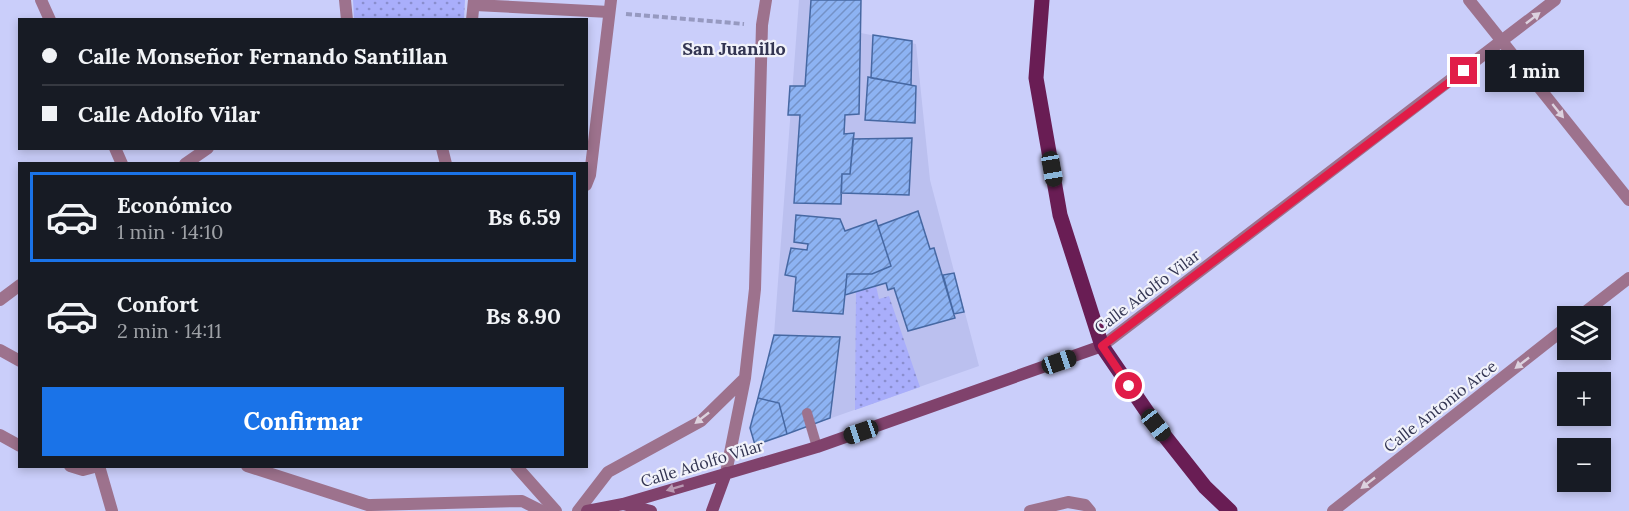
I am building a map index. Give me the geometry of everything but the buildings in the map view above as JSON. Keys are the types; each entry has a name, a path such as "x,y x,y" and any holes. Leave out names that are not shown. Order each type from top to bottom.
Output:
{"main road":[{"path":"1042,0 1036,78 1060,215 1102,346 1156,425 1205,487 1230,511"},
{"name":"Calle Adolfo Vilar","path":"587,511 623,504 817,447 1102,346"},
{"path":"712,511 726,473"},
{"path":"623,504 651,511"}],"street":[{"path":"40,0 49,18"},
{"path":"345,0 347,18"},
{"path":"726,473 745,378 755,290 762,26 766,0"},
{"path":"1469,0 1629,200"},
{"name":"Calle Adolfo Vilar","path":"1102,346 1503,42 1555,0"},
{"path":"472,18 475,2 610,6 588,180"},
{"path":"188,162 205,150"},
{"path":"1593,306 1629,278"},
{"path":"0,300 18,286"},
{"name":"Calle Antonio Arce","path":"1333,511 1557,335"},
{"path":"0,350 18,360"},
{"path":"578,511 608,472 701,420 745,378"},
{"path":"0,435 18,445"},
{"path":"76,468 83,470 91,468"},
{"path":"100,468 112,511"},
{"path":"253,468 384,511"},
{"path":"518,468 556,511"},
{"path":"371,506 522,501 542,511"},
{"path":"1030,511 1068,502 1085,505 1090,511"}],"lane":[{"path":"807,413 817,447"}],"path":[{"path":"610,6 762,26"}],"shaded area":[{"path":"353,0 465,0 464,18 354,18"},
{"path":"799,0 861,0 861,33 916,44 930,180 979,366 755,445 750,428 774,335"},
{"path":"876,286 879,299 889,296 920,387 855,410 856,292"}],"district":[{"name":"San Juanillo","path":"734,48"}],"route":[{"path":"1129,386 1102,346 1464,71"}]}
